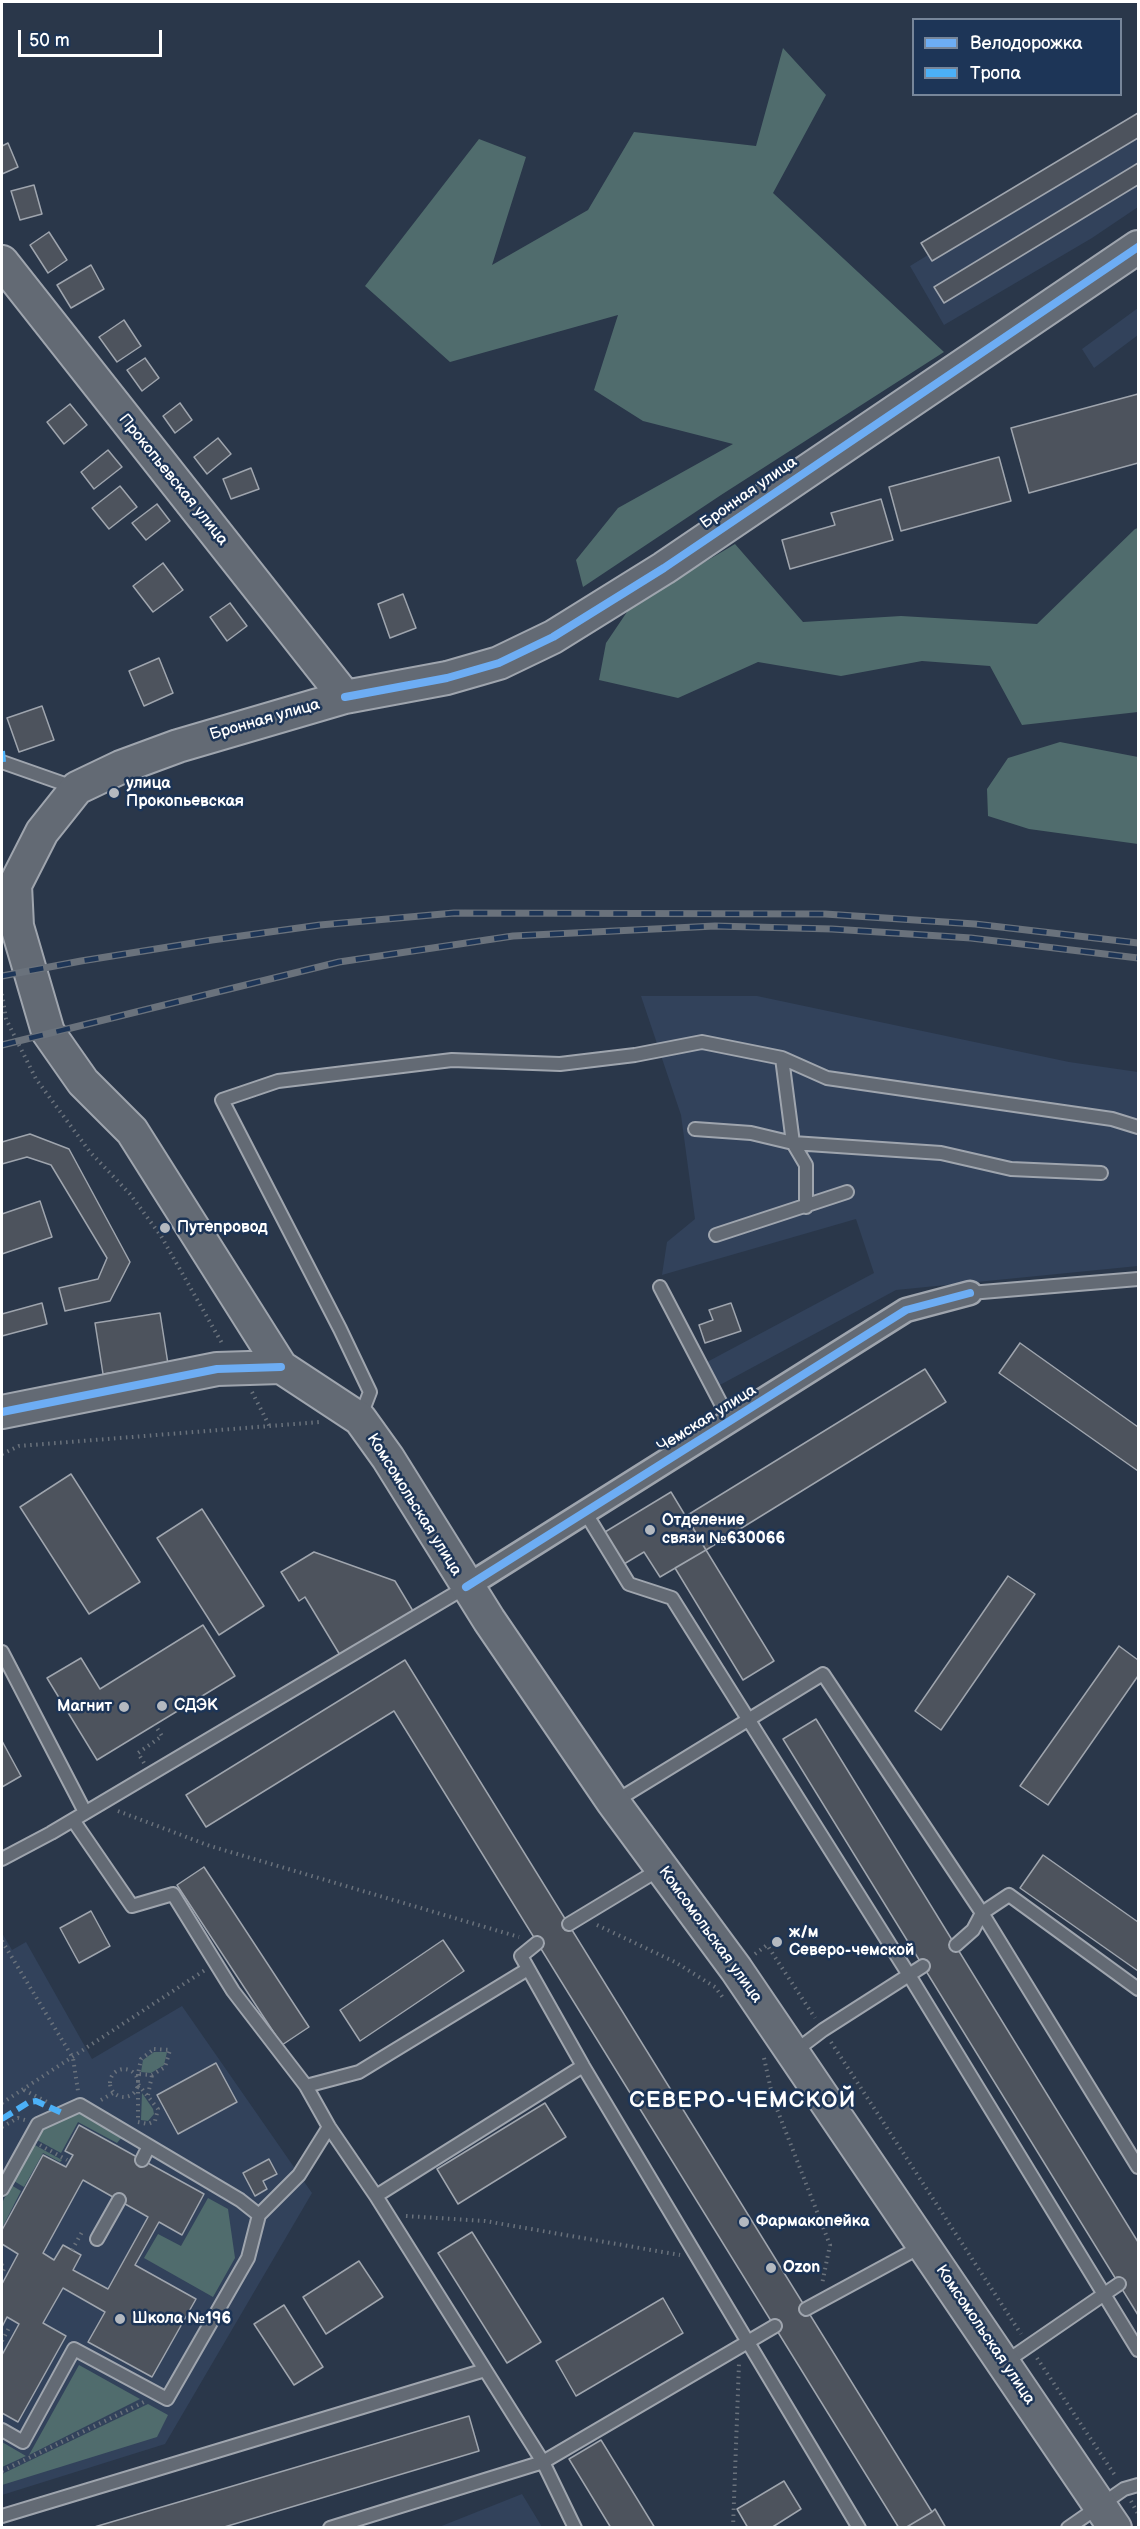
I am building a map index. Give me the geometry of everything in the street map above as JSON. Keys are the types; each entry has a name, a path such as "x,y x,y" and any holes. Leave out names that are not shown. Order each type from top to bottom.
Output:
{"main road":[{"name":"Бронная улица","path":"281,1367 132,1131 82,1082 48,1032 17,927 8,885 42,832 78,788 121,767 178,746 345,697 447,678 499,663 553,637 664,568 1138,247"},
{"name":"Прокопьевская улица","path":"2,262 345,697"},
{"path":"2,1412 217,1369 281,1367"},
{"name":"Комсомольская улица","path":"281,1367 360,1419 388,1458 466,1587 613,1802 736,1969 924,2245 1017,2355 1113,2507"}],"street":[{"name":"Чемская улица","path":"466,1587 906,1310 970,1293"}],"lane":[{"path":"2,762 78,788"},
{"path":"360,1419 370,1392 222,1100 278,1081 452,1060 560,1064 635,1055 702,1042 782,1058 827,1078 1112,1119 1138,1127"},
{"path":"782,1058 793,1143 806,1165 806,1207"},
{"path":"695,1129 751,1133 793,1143 942,1153 1011,1169 1101,1173"},
{"path":"716,1235 847,1192"},
{"path":"970,1293 1138,1279"},
{"path":"660,1287 730,1421"},
{"path":"585,1512 629,1584 672,1598 909,1976 1138,2350"},
{"path":"2,1859 73,1820 466,1587"},
{"path":"2,1652 85,1812"},
{"path":"613,1802 823,1674 982,1913 1138,2167"},
{"path":"73,1820 132,1906 173,1894 233,1991 306,2086 329,2127 376,2196 543,2462 575,2528"},
{"path":"569,1924 661,1868"},
{"path":"956,1945 973,1930 982,1913 1009,1895 1138,1989"},
{"path":"537,1943 521,1956 528,1969 698,2258 744,2344 859,2528"},
{"path":"793,2052 923,1966"},
{"path":"306,2086 359,2072 528,1969"},
{"path":"376,2196 583,2066"},
{"path":"2,2189 38,2124 80,2105 240,2200 259,2216"},
{"path":"2,2430 23,2442 74,2349 167,2399 248,2258 259,2216 299,2175 329,2127"},
{"path":"142,2160 149,2146"},
{"path":"98,2239 119,2200"},
{"path":"806,2308 924,2245"},
{"path":"1017,2355 1119,2284"},
{"path":"330,2528 543,2462 775,2326"},
{"path":"2,2516 485,2370"},
{"path":"1068,2528 1113,2507 1138,2485"}],"path":[{"path":"2,994 6,1019 36,1079 90,1152 130,1194 161,1236 213,1331 240,1368 270,1427"},
{"path":"2,1454 19,1446 360,1419"},
{"path":"138,1753 162,1736 155,1725"},
{"path":"100,1804 210,1846 537,1943"},
{"path":"580,1917 675,1962 715,1988"},
{"path":"2,1941 73,2058 76,2076"},
{"path":"767,1945 823,2030 1017,2355 1113,2507 1138,2514"},
{"path":"2,2103 216,1963"},
{"path":"762,2048 773,2099 830,2245 819,2301"},
{"path":"138,2074 152,2075 165,2067 170,2050 154,2049 141,2059 138,2074 138,2084 138,2122 148,2124 155,2121 158,2109 138,2084 133,2072 124,2069 113,2075 110,2084 113,2093 127,2098 135,2093 138,2084"},
{"path":"148,2096 152,2075"},
{"path":"24,2090 43,2100"},
{"path":"2,2127 18,2118 38,2124"},
{"path":"29,2139 67,2160"},
{"path":"387,2214 485,2221 698,2258"},
{"path":"2,2265 5,2267 2,2274"},
{"path":"2,2341 10,2326"},
{"path":"733,2528 744,2344"},
{"path":"2,2470 146,2401 153,2391"}],"shaded area":[{"path":"1138,116 1138,207 1092,238 944,325 910,266 959,236 988,213"},
{"path":"1138,308 1138,335 1094,368 1082,349"},
{"path":"641,996 757,996 1069,1062 1138,1072 1138,1266 896,1290 718,1386 707,1362 874,1273 856,1219 662,1275 667,1242 695,1219 681,1115"},
{"name":"Школа №196","path":"2,1933 12,1950 26,1942 92,2059 182,2006 312,2193 165,2444 2,2495"},
{"path":"522,2494 542,2527 439,2527"}],"green space":[{"path":"783,48 826,95 773,193 944,352 721,495 583,587 576,560 618,508 733,444 643,421 594,390 618,315 450,362 365,286 479,139 526,157 492,265 588,210 634,132 756,146"},
{"path":"1138,528 1138,712 1022,725 990,666 922,661 841,676 758,662 678,698 599,680 606,643 631,606 735,544 803,622 901,616 1037,624"},
{"path":"1060,742 1138,757 1138,844 1029,829 988,816 987,789 1008,758"},
{"path":"154,2052 167,2052 164,2065 151,2073 141,2072 143,2060"},
{"path":"142,2093 153,2109 154,2114 148,2121 141,2120"},
{"path":"80,2111 119,2133 121,2138 117,2143 78,2122 61,2153 37,2140 43,2127"},
{"path":"33,2144 62,2160 60,2162 43,2153 24,2187 14,2181"},
{"path":"11,2185 21,2191 2,2228 2,2203"},
{"path":"208,2198 228,2209 235,2258 213,2297 144,2258 158,2234 181,2246"},
{"path":"79,2365 140,2399 29,2455"},
{"path":"148,2404 168,2415 157,2437 2,2485 2,2474"},
{"path":"2,2442 26,2456 2,2467"}],"building":[{"path":"1138,113 1138,138 932,261 921,243"},
{"path":"8,143 18,167 2,174 2,146"},
{"path":"1138,163 1138,185 944,303 934,287"},
{"path":"34,185 42,214 20,220 11,191"},
{"path":"49,232 67,260 48,273 30,245"},
{"path":"91,265 104,289 71,308 57,285"},
{"path":"124,320 141,346 117,362 99,337"},
{"path":"145,358 159,378 142,391 127,370"},
{"path":"1138,394 1138,463 1029,493 1011,428"},
{"path":"180,403 192,420 175,433 163,416"},
{"path":"70,404 87,425 64,444 47,422"},
{"path":"218,438 231,454 207,474 194,457"},
{"path":"108,450 122,467 94,489 81,472"},
{"path":"999,457 1011,501 901,531 889,487"},
{"path":"251,468 259,489 231,499 223,479"},
{"path":"120,486 137,507 109,529 92,508"},
{"path":"881,499 893,540 790,569 782,540 835,525 831,513"},
{"path":"157,504 170,521 146,540 132,523"},
{"path":"163,563 183,590 153,612 133,586"},
{"path":"403,594 416,628 390,638 378,604"},
{"path":"230,603 247,626 227,641 210,617"},
{"path":"159,658 173,693 144,706 129,671"},
{"path":"42,706 54,740 19,752 7,718"},
{"path":"30,1134 69,1149 130,1262 110,1301 65,1311 59,1288 98,1279 107,1258 51,1165 27,1157 2,1164 2,1142"},
{"path":"40,1201 52,1237 2,1254 2,1214"},
{"path":"42,1303 47,1324 2,1336 2,1314"},
{"path":"731,1303 741,1331 705,1343 699,1325 713,1320 709,1310"},
{"path":"160,1313 168,1364 103,1374 95,1323"},
{"path":"1020,1343 1138,1427 1138,1471 999,1373"},
{"path":"925,1369 946,1402 706,1550 686,1516"},
{"path":"71,1474 140,1582 89,1614 20,1507"},
{"path":"671,1492 706,1550 660,1577 644,1552 624,1564 605,1532"},
{"path":"202,1509 264,1606 219,1635 157,1538"},
{"path":"706,1550 774,1661 743,1680 675,1568"},
{"path":"314,1552 395,1581 416,1616 343,1660 305,1597 299,1601 281,1572"},
{"path":"1008,1576 1035,1594 941,1730 915,1711"},
{"name":"Магнит","path":"203,1625 235,1676 97,1760 47,1678 81,1658 100,1689"},
{"path":"1119,1646 1138,1660 1138,1676 1048,1805 1020,1786"},
{"path":"405,1660 932,2512 905,2528 899,2528 394,1711 206,1827 186,1795"},
{"path":"816,1719 1138,2242 1138,2315 783,1739"},
{"path":"2,1741 21,1776 2,1787"},
{"path":"1043,1855 1138,1922 1138,1971 1020,1888"},
{"path":"204,1867 309,2027 282,2045 177,1885"},
{"path":"91,1911 110,1946 79,1963 60,1928"},
{"path":"443,1940 464,1971 360,2041 340,2010"},
{"path":"216,2063 237,2102 178,2134 157,2095"},
{"path":"545,2103 566,2137 458,2204 437,2169"},
{"path":"79,2125 204,2194 182,2235 159,2222 135,2265 196,2299 152,2377 88,2342 105,2312 63,2288 43,2323 66,2336 18,2422 2,2413 2,2355 19,2324 7,2317 2,2327 2,2284 18,2254 2,2244 2,2230 43,2155 66,2167 73,2155 65,2151","holes":["83,2180 148,2217 108,2289 73,2270 81,2255 63,2245 54,2260 43,2253"]},
{"path":"269,2159 277,2174 263,2181 267,2189 255,2196 243,2173"},
{"path":"472,2232 541,2342 507,2363 438,2253"},
{"path":"359,2261 383,2297 326,2334 303,2297"},
{"path":"663,2298 683,2333 576,2396 556,2361"},
{"path":"284,2305 323,2367 294,2385 254,2324"},
{"path":"469,2416 479,2451 221,2528 91,2528"},
{"path":"601,2440 655,2528 611,2528 569,2459"},
{"path":"784,2481 801,2509 771,2528 748,2528 737,2509"},
{"path":"935,2509 946,2528 905,2528 932,2512"}],"railway":[{"path":"2,976 212,940 320,925 454,913 825,914 975,924 1138,943"},
{"path":"2,1045 339,962 513,936 715,926 832,929 971,938 1138,958"}],"marked path":[{"path":"2,751 3,762"},
{"path":"2,2119 29,2102 36,2101 62,2113"}],"cycle path":[{"path":"345,697 447,678 499,663 553,637 664,568 1138,247"},
{"path":"466,1587 906,1310 970,1293"},
{"path":"2,1412 217,1369 281,1367"}],"place":[{"name":"улица Прокопьевская","path":"114,793"},
{"name":"Путепровод","path":"165,1228"},
{"name":"Отделение связи №630066","path":"650,1530"},
{"name":"СДЭК","path":"162,1706"},
{"name":"Магнит","path":"124,1707"},
{"name":"ж/м Северо-чемской","path":"777,1942"},
{"name":"Фармакопейка","path":"744,2222"},
{"name":"Ozon","path":"771,2268"},
{"name":"Школа №196","path":"120,2319"}],"district":[{"name":"СЕВЕРО-ЧЕМСКОЙ","path":"743,2101"}]}
